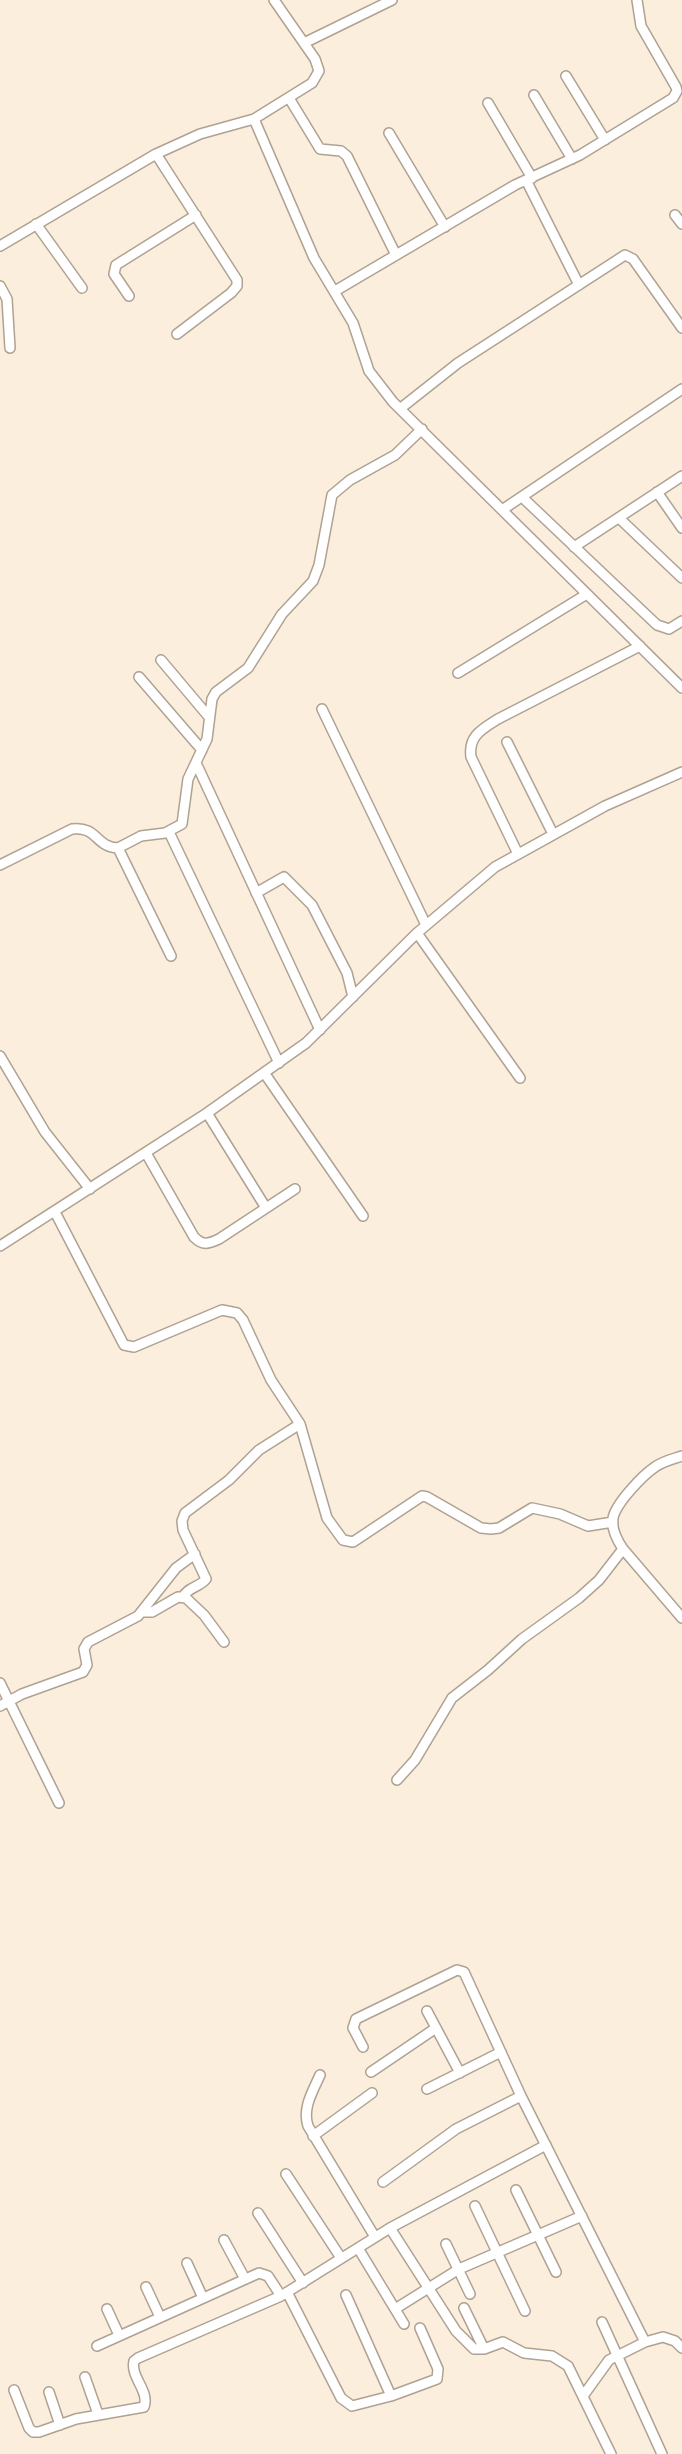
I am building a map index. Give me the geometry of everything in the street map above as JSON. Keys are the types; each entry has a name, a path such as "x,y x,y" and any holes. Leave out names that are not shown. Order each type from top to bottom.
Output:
{"street":[{"path":"0,246 156,154 200,134 254,119 312,83 319,71 315,59 274,0"},
{"path":"304,43 392,0"},
{"path":"335,291 529,179 572,159 673,98 677,91 641,26 637,0"},
{"path":"566,76 605,140"},
{"path":"534,95 572,159"},
{"path":"289,98 320,149 341,151 346,156 396,255"},
{"path":"488,104 529,179 579,285"},
{"path":"254,119 314,258 353,323 372,378 682,688"},
{"path":"389,134 445,227"},
{"path":"156,154 237,280 237,286 231,293 177,334"},
{"path":"129,296 114,273 116,265 196,215"},
{"path":"675,215 682,224"},
{"path":"36,224 82,288"},
{"path":"401,408 458,363 618,258 629,256 682,328"},
{"path":"0,286 7,299 10,348"},
{"path":"502,510 682,389"},
{"path":"0,865 72,829 83,828 104,845 118,849 141,836 169,832 179,827 183,820 188,779 207,739 212,699 216,692 248,668 282,614 313,581 319,565 332,495 350,480 395,454 422,429"},
{"path":"574,547 682,476"},
{"path":"657,492 682,528"},
{"path":"522,497 657,625 669,629 682,621"},
{"path":"619,518 682,578"},
{"path":"458,673 587,594"},
{"path":"518,854 471,757 472,739 483,728 498,719 640,646"},
{"path":"161,660 209,717"},
{"path":"139,677 201,750"},
{"path":"322,709 426,925"},
{"path":"507,742 553,834"},
{"path":"196,762 320,1030"},
{"path":"0,1246 265,1074 320,1030 417,933 471,885 518,854 605,806 682,772"},
{"path":"169,832 279,1063"},
{"path":"118,849 171,956"},
{"path":"256,893 281,878 286,878 312,905 347,972 353,997"},
{"path":"417,933 520,1078"},
{"path":"0,1056 45,1132 90,1189"},
{"path":"265,1074 363,1216"},
{"path":"207,1113 266,1208"},
{"path":"146,1153 200,1242 206,1244 219,1239 295,1189"},
{"path":"55,1212 124,1345 134,1347 211,1313 222,1310 237,1313 243,1320 271,1380 300,1424 329,1521 343,1540 353,1542 423,1496 481,1528 500,1528 532,1508 560,1514 588,1526 613,1522"},
{"path":"183,1597 188,1590 205,1581 206,1576 183,1530 182,1521 185,1513 229,1480 260,1450 300,1424"},
{"path":"682,1456 660,1464 648,1473 620,1504 613,1522 616,1538 623,1549 682,1618"},
{"path":"397,1780 415,1760 452,1698 488,1670 516,1644 579,1598 599,1580 623,1549"},
{"path":"4,1703 83,1672 87,1665 84,1649 88,1642 143,1612 176,1568 195,1554"},
{"path":"143,1612 152,1612 173,1599 183,1597 192,1602 204,1615 224,1642"},
{"path":"0,1683 4,1703 59,1803"},
{"path":"363,2047 353,2028 356,2019 461,1970 521,2096 645,2342"},
{"path":"427,2012 459,2073"},
{"path":"371,2072 436,2028"},
{"path":"427,2089 501,2052"},
{"path":"320,2075 305,2114 313,2136 375,2237"},
{"path":"313,2136 372,2093"},
{"path":"383,2182 456,2129 521,2096"},
{"path":"15,2390 29,2428 33,2432 98,2415 144,2407 145,2397 133,2368 134,2361 138,2358 284,2294 390,2228 546,2145"},
{"path":"286,2174 342,2258"},
{"path":"516,2190 556,2272"},
{"path":"475,2206 525,2312"},
{"path":"258,2213 303,2283"},
{"path":"395,2309 459,2269 582,2216"},
{"path":"390,2228 463,2340 474,2349 484,2349 503,2342 524,2353 552,2356 568,2366 611,2454"},
{"path":"224,2240 245,2279"},
{"path":"446,2244 470,2294"},
{"path":"358,2248 405,2324"},
{"path":"187,2263 203,2298"},
{"path":"97,2346 245,2279 264,2273 284,2294 345,2403 352,2406 391,2396 437,2379 438,2369 420,2328"},
{"path":"146,2287 160,2318"},
{"path":"346,2295 391,2396"},
{"path":"464,2308 484,2349"},
{"path":"107,2309 119,2335"},
{"path":"602,2322 662,2454"},
{"path":"583,2396 602,2367 617,2355 645,2342 663,2337 675,2341 682,2348"},
{"path":"85,2377 98,2415"},
{"path":"49,2392 60,2424"}]}
